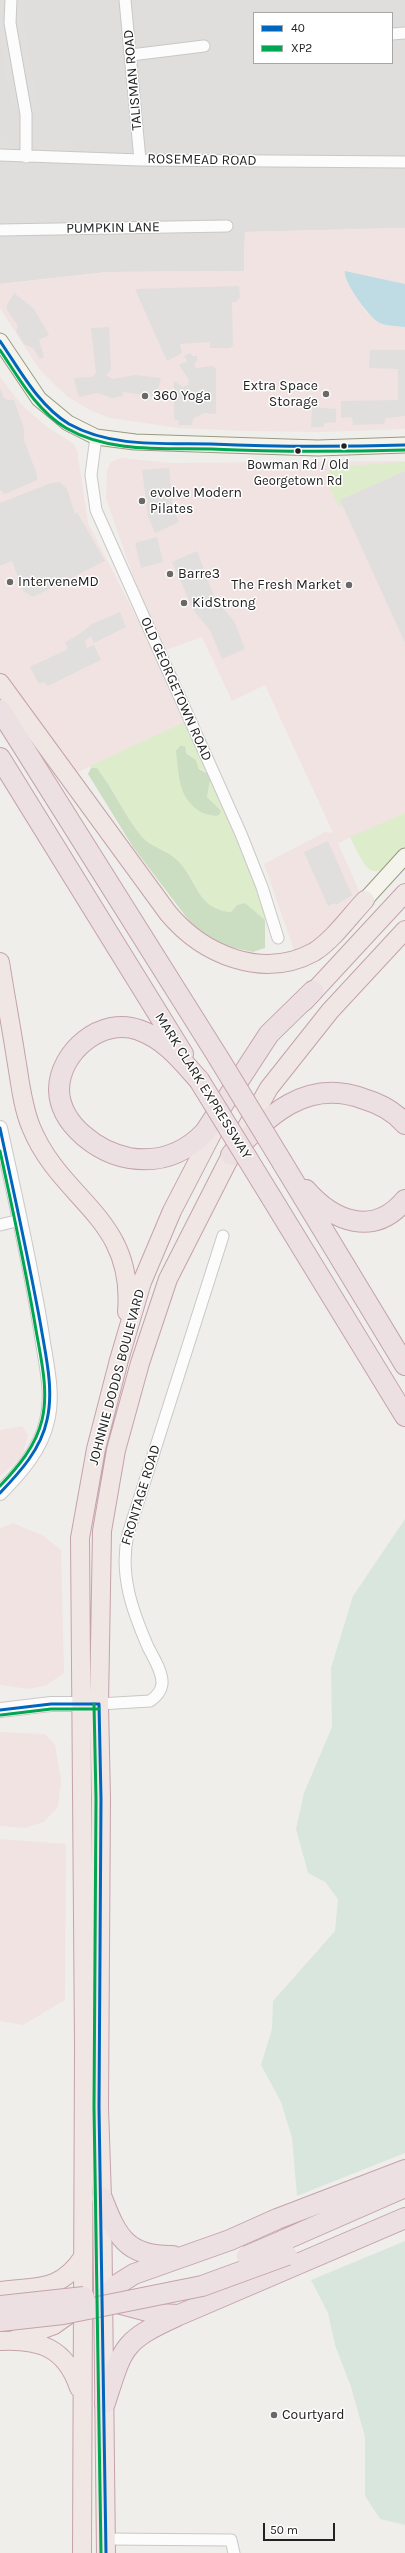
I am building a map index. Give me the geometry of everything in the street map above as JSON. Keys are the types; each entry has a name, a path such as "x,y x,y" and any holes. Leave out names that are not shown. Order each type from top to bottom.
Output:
{"highway":[{"path":"0,683 168,913 179,926 202,944 232,958 251,962 285,964 315,951 365,900"},
{"name":"MARK CLARK EXPRESSWAY","path":"0,710 218,1057 405,1365"},
{"name":"MARK CLARK EXPRESSWAY","path":"0,758 405,1416"},
{"name":"JOHNNIE DODDS BOULEVARD","path":"82,2553 84,2047 80,1538 96,1449 125,1339 142,1282 172,1211 208,1139 253,1070 313,991 405,893"},
{"name":"JOHNNIE DODDS BOULEVARD","path":"106,2546 102,2198 99,2107 101,1799 99,1704 102,1531 116,1450 140,1363 168,1279 231,1155 269,1088 330,1011 405,930"},
{"path":"0,962 21,1090 31,1128 48,1159 106,1227 124,1262 128,1290 125,1339"},
{"path":"199,1080 159,1040 138,1029 118,1028 91,1036 78,1047 63,1072 59,1092 70,1120 86,1137 100,1147 139,1159 157,1159 174,1154 196,1141 205,1132 269,1034 313,991"},
{"path":"231,1155 275,1112 305,1096 322,1093 352,1095 390,1109 405,1124"},
{"path":"282,1162 310,1194 326,1208 347,1219 360,1222 384,1218 405,1200"},
{"path":"103,2299 126,2278 181,2256 230,2240 277,2219 405,2170"},
{"path":"0,2321 63,2314 202,2286 284,2248 405,2187"},
{"path":"102,2198 117,2233 129,2246 144,2254 181,2256"},
{"path":"0,2306 129,2291 284,2248 405,2204"},
{"path":"105,2403 115,2370 128,2344 151,2328 179,2314 405,2218"},
{"path":"0,2290 33,2289 47,2286 65,2278 82,2257"},
{"path":"33,2289 51,2292 82,2304"},
{"path":"6,2341 54,2325 82,2304 103,2299 159,2314 179,2314"},
{"path":"6,2341 43,2345 54,2350 69,2364 82,2396"}],"main road":[{"path":"0,341 38,399 68,423 96,437 135,442 318,448 405,444"},
{"path":"365,900 405,856"}],"street":[{"path":"11,0 10,23 26,114 26,157"},
{"name":"TALISMAN ROAD","path":"125,0 140,160"},
{"path":"393,34 405,33"},
{"path":"131,54 204,46"},
{"name":"ROSEMEAD ROAD","path":"0,156 140,160 405,162"},
{"name":"PUMPKIN LANE","path":"0,230 227,226"},
{"name":"OLD GEORGETOWN ROAD","path":"96,437 91,475 96,510 241,834 262,887 278,938"},
{"path":"0,1128 20,1220 50,1392 47,1421 38,1444 27,1465 0,1494"},
{"path":"0,1225 20,1220"},
{"name":"FRONTAGE ROAD","path":"99,1704 150,1701 156,1697 161,1688 161,1676 133,1612 124,1554 128,1534 223,1236"},
{"path":"1,1709 52,1704 99,1704"},
{"path":"106,2546 232,2540 234,2553"}],"shaded area":[{"path":"0,0 405,0 405,228 245,232 244,271 108,272 0,284"},
{"path":"0,0 25,0 25,28 39,112 21,116 20,104 11,104 0,40"},
{"path":"0,137 15,138 13,151 0,150"},
{"path":"39,139 76,140 75,154 39,153"},
{"path":"405,228 405,284 353,273 357,297 367,313 398,326 405,327 405,429 323,432 245,431 178,428 110,418 90,410 68,397 39,369 0,308 0,284 108,272 244,271 245,232"},
{"path":"239,286 240,297 236,302 232,302 233,345 230,348 210,348 210,342 180,344 182,353 167,361 135,289"},
{"path":"14,293 34,309 49,335 39,340 44,357 40,359 33,348 24,344 16,331 18,326 7,310 7,305"},
{"path":"109,327 111,370 106,375 113,379 135,375 161,378 156,397 123,392 123,396 112,398 97,393 80,397 78,395 74,378 92,377 96,373 91,328"},
{"path":"370,350 405,350 405,416 386,418 384,424 353,425 352,417 341,418 341,401 398,400 398,369 369,368"},
{"path":"190,353 192,356 197,356 197,361 194,364 196,368 213,366 216,369 216,414 204,413 193,419 192,425 178,425 179,421 174,419 174,381 183,387 188,385 189,380 179,365 187,361 184,356"},
{"path":"0,377 21,404 47,427 74,444 77,450 88,523 146,636 148,636 186,721 74,774 0,674"},
{"path":"0,387 3,397 7,400 14,400 24,429 24,440 37,475 37,480 5,494 0,490"},
{"path":"312,407 336,409 336,422 325,423 323,427 311,427"},
{"path":"121,458 171,463 405,461 405,813 338,843 360,893 357,902 325,937 295,953 264,864 325,832 333,833 265,685 232,701 202,637 166,650 139,593 106,499 107,471 111,462"},
{"path":"169,468 173,509 179,522 155,533 148,516 142,470"},
{"path":"405,471 405,643 340,500"},
{"path":"60,482 67,489 75,514 77,512 105,561 33,597 23,591 12,561 0,566 0,503 51,483"},
{"path":"157,537 163,562 141,568 135,543"},
{"path":"197,551 215,599 234,621 245,649 222,659 210,630 194,611 172,562"},
{"path":"120,612 126,627 94,643 91,636 85,641 87,648 94,645 101,660 48,686 44,682 39,684 30,667 68,649 65,642 77,636 92,624"},
{"path":"328,841 352,895 336,905 335,903 328,906 304,852"},
{"path":"22,1426 28,1435 22,1457 0,1476 0,1430"},
{"path":"405,1519 405,2153 297,2196 292,2138 281,2102 261,2065 272,2029 273,2001 335,1931 338,1899 325,1882 308,1873 296,1829 304,1793 332,1727 331,1668 353,1596"},
{"path":"13,1523 42,1535 61,1550 64,1673 47,1685 29,1689 0,1685 0,1528"},
{"path":"0,1732 45,1734 55,1744 61,1781 58,1807 44,1822 25,1828 0,1826"},
{"path":"0,1839 66,1844 65,2000 23,2025 0,2021"},
{"path":"405,2241 405,2525 380,2519 365,2496 365,2437 351,2387 335,2345 328,2313 311,2280"}],"green space":[{"path":"405,462 405,471 387,479 389,484 383,481 340,500 342,507 338,506 330,488 329,467"},
{"path":"186,721 208,772 199,768 196,760 186,752 180,781 214,802 207,797 211,775 249,864 265,914 265,920 245,903 237,905 231,912 219,910 204,900 184,868 177,860 142,837 97,768 91,768 90,766"},
{"path":"180,746 185,746 186,753 196,760 199,769 211,775 207,797 221,811 219,815 217,816 201,812 193,806 184,793 179,778 176,751"},
{"path":"91,768 97,768 142,837 177,860 184,868 204,900 219,910 231,912 237,905 245,903 265,920 265,948 253,952 230,947 212,940 193,926 133,847 88,774"},
{"path":"405,813 405,849 385,867 378,871 372,871 362,860 350,837"}],"water":[{"path":"345,271 405,284 405,327 386,325 376,320 364,307 352,290 345,276"}],"transit line":[{"name":"40","path":"0,341 22,375 48,407 69,424 86,432 103,437 120,441 157,444 260,446 405,445"},
{"name":"XP2","path":"0,350 29,393 55,421 83,436 100,442 137,448 155,449 260,451 405,450"},
{"name":"40","path":"0,1128 36,1302 47,1362 50,1397 47,1420 40,1441 29,1460 0,1493"},
{"name":"XP2","path":"0,1151 32,1308 42,1364 45,1398 42,1420 31,1447 20,1464 0,1486"},
{"name":"40","path":"0,1710 51,1704 99,1704"},
{"name":"XP2","path":"94,1704 96,1799 94,2107 101,2553"},
{"name":"40","path":"99,1704 101,1799 99,2107 106,2553"},
{"name":"XP2","path":"1,1715 51,1709 99,1709"}],"place":[{"name":"Extra Space Storage","path":"326,394"},
{"name":"360 Yoga","path":"145,396"},
{"name":"Bowman Rd / Old Georgetown Rd","path":"298,451"},
{"name":"evolve Modern Pilates","path":"142,501"},
{"name":"Barre3","path":"170,574"},
{"name":"InterveneMD","path":"10,582"},
{"name":"The Fresh Market","path":"349,585"},
{"name":"KidStrong","path":"184,603"},
{"name":"Courtyard","path":"274,2415"}]}
